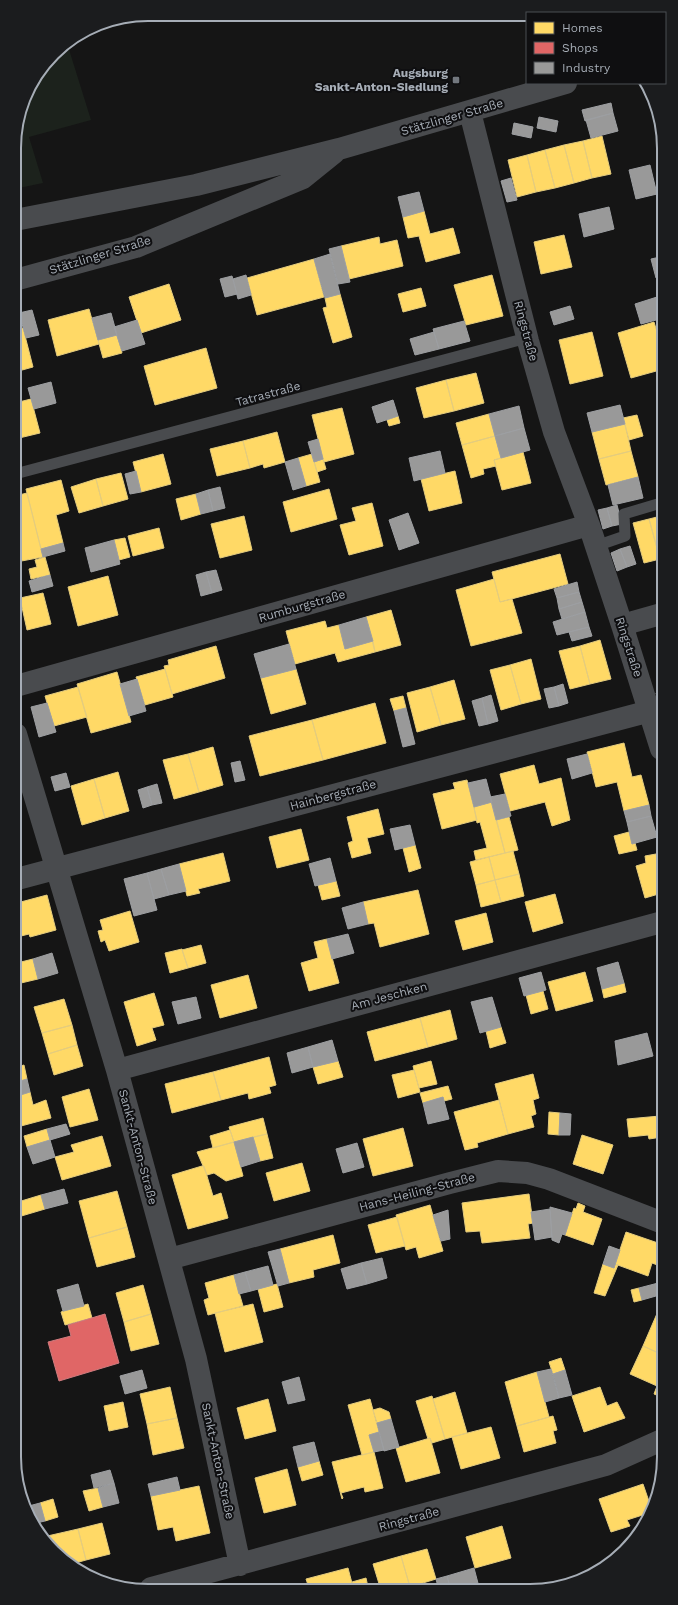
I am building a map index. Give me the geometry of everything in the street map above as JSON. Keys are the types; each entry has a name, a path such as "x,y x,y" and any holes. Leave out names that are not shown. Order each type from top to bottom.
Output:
{"street":[{"name":"Stätzlinger Straße","path":"21,219 196,185 339,149 563,84"},
{"name":"Ringstraße","path":"470,112 527,338 554,432 589,525 657,733"},
{"name":"Stätzlinger Straße","path":"21,278 136,247 206,219 304,178 339,149"},
{"path":"196,185 206,219"},
{"name":"Rumburgstraße","path":"21,685 589,525"},
{"path":"622,625 657,615"},
{"name":"Hainbergstraße","path":"21,878 650,711"},
{"name":"Sankt-Anton-Straße","path":"21,750 117,1070 196,1359 240,1565"},
{"name":"Am Jeschken","path":"117,1070 657,923"},
{"name":"Hans-Heiling-Straße","path":"169,1259 450,1182 498,1171 527,1173 549,1179 657,1221"},
{"name":"Ringstraße","path":"166,1584 606,1465 657,1442"}],"lane":[{"name":"Tatrastraße","path":"21,472 527,338"},
{"path":"596,546 625,536 624,514 657,504"}],"shaded area":[{"path":"69,49 91,120 29,137 43,183 21,188 21,140 25,115 34,92 47,71 58,58"}],"building: Homes":[{"path":"602,136 611,174 592,178 583,141"},
{"path":"583,141 592,178 574,183 564,145"},
{"path":"564,145 574,183 555,188 545,150"},
{"path":"545,150 555,188 536,192 527,155"},
{"path":"527,155 536,192 517,197 508,160"},
{"path":"424,211 430,234 453,228 460,253 426,262 419,236 408,238 403,217"},
{"path":"564,235 572,267 541,274 534,242"},
{"path":"379,237 380,244 397,240 403,266 349,279 341,246"},
{"path":"314,259 324,297 257,315 247,278"},
{"path":"492,275 503,316 466,325 454,285"},
{"path":"169,284 181,320 141,333 129,297"},
{"path":"421,288 426,306 403,312 398,294"},
{"path":"340,294 352,337 333,343 323,308 327,307 325,298"},
{"path":"89,309 99,344 57,356 48,320"},
{"path":"654,322 657,332 657,371 631,378 618,333"},
{"path":"21,328 23,328 33,367 21,370"},
{"path":"592,332 603,376 570,384 559,340"},
{"path":"117,335 122,353 103,358 98,340"},
{"path":"206,348 217,388 155,405 144,366"},
{"path":"476,373 484,403 454,411 446,380"},
{"path":"446,380 454,411 424,418 416,388"},
{"path":"31,399 40,433 21,438 21,402"},
{"path":"342,408 354,454 324,462 312,415"},
{"path":"489,414 495,436 462,445 456,423"},
{"path":"637,415 643,436 629,440 623,418"},
{"path":"398,416 400,423 389,426 387,420"},
{"path":"625,424 631,451 599,459 592,432"},
{"path":"277,432 285,462 264,468 263,464 250,468 243,441"},
{"path":"495,436 501,458 494,460 496,466 483,469 484,474 471,478 462,445"},
{"path":"243,441 250,468 217,476 210,449"},
{"path":"631,451 638,477 606,485 599,459"},
{"path":"523,452 531,483 502,490 494,460"},
{"path":"163,454 171,484 141,492 133,462"},
{"path":"312,454 320,482 306,486 298,458"},
{"path":"323,459 326,469 317,472 314,462"},
{"path":"455,471 462,503 429,511 421,479"},
{"path":"121,473 128,499 103,506 96,479"},
{"path":"96,479 103,506 79,513 71,487"},
{"path":"61,480 69,511 56,515 63,543 41,549 26,489"},
{"path":"329,489 337,519 291,532 283,502"},
{"path":"27,493 43,557 21,561 21,494"},
{"path":"196,494 201,514 181,520 176,499"},
{"path":"372,503 383,546 349,555 340,525 356,521 352,508"},
{"path":"244,516 252,550 220,558 211,524"},
{"path":"657,517 657,548 649,519"},
{"path":"649,519 657,548 657,560 644,563 633,523"},
{"path":"159,528 164,548 133,556 128,536"},
{"path":"125,538 130,557 119,560 114,540"},
{"path":"560,554 568,584 500,602 492,572"},
{"path":"45,557 50,575 31,579 29,569 37,567 35,560"},
{"path":"108,576 118,615 78,626 68,587"},
{"path":"494,579 500,602 512,599 522,633 471,646 456,590"},
{"path":"43,593 51,624 27,630 21,598"},
{"path":"391,610 401,645 375,652 366,617"},
{"path":"325,621 327,628 339,625 345,649 373,641 375,652 338,662 335,653 295,664 286,631"},
{"path":"600,640 611,679 590,684 580,646"},
{"path":"216,646 225,678 172,694 164,666 169,665 168,660"},
{"path":"580,646 590,684 570,689 559,651"},
{"path":"531,659 541,699 521,704 510,665"},
{"path":"510,665 521,704 501,710 490,670"},
{"path":"165,669 173,697 145,705 136,677"},
{"path":"296,669 306,704 271,714 261,678"},
{"path":"117,672 131,722 91,733 77,684"},
{"path":"454,680 465,719 441,725 430,687"},
{"path":"78,687 87,717 54,726 45,696"},
{"path":"430,687 441,725 417,732 407,693"},
{"path":"403,696 406,708 394,711 390,699"},
{"path":"375,703 386,743 323,760 312,720"},
{"path":"312,720 323,760 260,776 249,736"},
{"path":"624,743 632,777 641,775 649,805 624,811 617,782 596,787 587,752"},
{"path":"213,747 223,785 199,792 188,754"},
{"path":"188,754 199,792 174,799 163,760"},
{"path":"534,765 539,784 561,778 570,820 552,826 545,802 510,811 500,774"},
{"path":"118,772 129,811 105,818 94,779"},
{"path":"94,779 105,818 82,825 71,786"},
{"path":"467,780 477,820 442,829 433,794 455,789 453,783"},
{"path":"492,802 505,853 476,860 474,851 487,848 480,822 477,823 474,807"},
{"path":"378,809 384,834 367,838 371,853 352,858 348,843 353,841 347,817"},
{"path":"509,817 518,850 505,853 496,820"},
{"path":"301,829 309,860 277,868 269,837"},
{"path":"629,832 632,844 635,843 637,850 619,854 614,836"},
{"path":"415,845 421,868 409,872 403,848"},
{"path":"513,851 519,874 495,880 489,857"},
{"path":"223,853 230,881 198,889 200,893 187,896 179,864"},
{"path":"656,854 657,894 645,898 636,866 646,863 645,856"},
{"path":"489,857 495,880 476,885 470,862"},
{"path":"519,874 524,896 501,902 495,880"},
{"path":"495,880 501,902 481,907 476,885"},
{"path":"336,881 340,896 322,900 318,885"},
{"path":"418,890 429,934 380,947 374,923 368,924 363,902"},
{"path":"555,894 563,923 533,932 525,902"},
{"path":"47,895 56,930 30,937 29,934 21,936 21,902"},
{"path":"130,911 139,942 109,951 105,940 101,942 98,931 103,930 100,920"},
{"path":"486,913 493,942 463,950 455,921"},
{"path":"327,939 339,983 309,991 301,963 318,958 314,942"},
{"path":"201,945 206,963 188,968 182,950"},
{"path":"182,949 188,968 170,973 165,953"},
{"path":"33,959 38,979 21,983 21,962"},
{"path":"585,972 593,1001 556,1011 548,982"},
{"path":"248,975 257,1008 220,1018 211,985"},
{"path":"624,983 626,992 604,998 602,989"},
{"path":"543,991 548,1009 531,1014 526,995"},
{"path":"154,993 164,1025 152,1028 156,1040 137,1046 124,1002"},
{"path":"64,999 72,1025 42,1033 34,1007"},
{"path":"450,1010 457,1039 428,1047 420,1018"},
{"path":"420,1018 428,1047 375,1061 367,1032"},
{"path":"72,1025 77,1045 48,1054 42,1033"},
{"path":"501,1027 506,1043 490,1048 486,1031"},
{"path":"77,1045 83,1066 54,1075 48,1054"},
{"path":"269,1057 276,1085 269,1087 271,1093 249,1099 248,1093 221,1100 213,1072"},
{"path":"338,1061 343,1077 318,1084 313,1067"},
{"path":"431,1061 437,1084 419,1088 413,1066"},
{"path":"24,1065 27,1079 21,1081 21,1066"},
{"path":"414,1070 420,1092 398,1098 392,1075"},
{"path":"213,1072 221,1100 172,1113 165,1084"},
{"path":"533,1074 539,1098 533,1100 536,1114 531,1116 534,1127 508,1134 495,1084"},
{"path":"448,1086 452,1099 444,1101 443,1097 423,1103 420,1093"},
{"path":"89,1089 98,1120 70,1127 62,1097"},
{"path":"30,1092 33,1105 46,1100 51,1118 21,1126 21,1095"},
{"path":"499,1100 508,1134 477,1143 478,1147 465,1150 454,1112"},
{"path":"549,1112 560,1113 559,1135 548,1134"},
{"path":"657,1116 657,1138 649,1139 648,1135 629,1137 627,1119"},
{"path":"263,1118 267,1134 234,1142 229,1127"},
{"path":"403,1128 413,1166 373,1176 363,1139"},
{"path":"47,1129 50,1140 27,1147 24,1136"},
{"path":"230,1130 234,1142 213,1148 210,1136"},
{"path":"267,1134 273,1158 260,1161 253,1137"},
{"path":"582,1135 613,1145 603,1174 573,1164"},
{"path":"102,1136 111,1166 62,1180 55,1157 74,1152 71,1145"},
{"path":"234,1142 243,1176 226,1181 214,1173 207,1175 197,1152"},
{"path":"302,1163 310,1191 274,1201 266,1173"},
{"path":"204,1166 213,1196 221,1193 228,1218 188,1229 172,1175"},
{"path":"117,1191 127,1227 89,1238 79,1201"},
{"path":"529,1194 533,1223 528,1224 530,1238 482,1243 480,1231 466,1232 462,1203"},
{"path":"41,1195 45,1209 21,1216 21,1201"},
{"path":"578,1203 585,1206 583,1212 602,1219 593,1245 565,1235 574,1208 576,1209"},
{"path":"430,1205 443,1251 419,1258 416,1247 406,1250 396,1215"},
{"path":"397,1217 405,1246 376,1253 368,1225"},
{"path":"127,1227 135,1257 97,1267 89,1238"},
{"path":"626,1232 657,1243 657,1265 652,1263 648,1276 615,1264"},
{"path":"333,1235 340,1263 313,1270 314,1277 289,1283 280,1249"},
{"path":"603,1264 614,1268 615,1264 618,1265 605,1296 594,1293"},
{"path":"234,1275 243,1306 208,1315 204,1300 209,1298 205,1283"},
{"path":"277,1284 283,1307 264,1312 258,1289"},
{"path":"143,1285 151,1314 124,1322 116,1293"},
{"path":"639,1288 642,1300 634,1302 631,1290"},
{"path":"88,1304 92,1318 65,1325 61,1312"},
{"path":"253,1304 263,1342 225,1352 215,1313"},
{"path":"151,1314 159,1344 131,1351 124,1322"},
{"path":"657,1314 657,1352 643,1346"},
{"path":"643,1346 657,1352 657,1386 630,1374"},
{"path":"561,1358 565,1370 553,1374 549,1362"},
{"path":"537,1372 549,1417 517,1426 505,1382"},
{"path":"657,1386 657,1395 654,1394"},
{"path":"170,1387 177,1418 147,1424 140,1394"},
{"path":"600,1387 607,1406 617,1402 625,1418 584,1432 572,1396"},
{"path":"455,1392 467,1433 445,1439 433,1399"},
{"path":"432,1396 445,1439 432,1443 430,1438 428,1439 416,1401"},
{"path":"268,1399 276,1431 245,1439 237,1408"},
{"path":"370,1399 379,1432 369,1435 374,1452 362,1455 348,1405"},
{"path":"123,1402 128,1427 109,1431 104,1406"},
{"path":"380,1408 389,1412 391,1419 377,1423 373,1410"},
{"path":"553,1416 557,1430 553,1431 556,1443 524,1452 517,1426"},
{"path":"177,1418 184,1448 153,1455 147,1424"},
{"path":"491,1427 500,1458 461,1469 452,1437"},
{"path":"430,1438 440,1473 406,1482 396,1448"},
{"path":"374,1452 383,1488 365,1492 364,1487 341,1493 342,1499 332,1462"},
{"path":"319,1461 323,1475 302,1481 298,1467"},
{"path":"287,1469 296,1505 264,1513 255,1478"},
{"path":"643,1484 649,1501 642,1515 627,1520 630,1526 611,1532 599,1499"},
{"path":"199,1486 210,1533 176,1541 173,1527 158,1530 151,1496"},
{"path":"98,1488 103,1507 89,1511 83,1491"},
{"path":"53,1499 58,1517 45,1521 40,1503"},
{"path":"102,1523 110,1554 86,1560 78,1529"},
{"path":"502,1526 511,1558 475,1568 466,1537"},
{"path":"78,1529 86,1560 77,1562 58,1547 48,1536"},
{"path":"427,1549 436,1579 420,1584 409,1584 401,1556"},
{"path":"401,1556 409,1584 379,1584 373,1564"},
{"path":"348,1568 352,1584 308,1584 306,1579"},
{"path":"366,1578 367,1584 352,1584 352,1582"}],"building: Shops":[{"path":"105,1314 119,1363 59,1381 48,1342 71,1336 68,1325"}],"building: Industry":[{"path":"611,103 613,113 585,121 582,110"},
{"path":"613,113 618,131 591,138 586,120"},
{"path":"539,117 558,121 556,132 537,128"},
{"path":"514,123 533,127 531,138 512,134"},
{"path":"650,165 657,194 636,199 629,170"},
{"path":"511,178 517,200 507,202 501,181"},
{"path":"419,192 424,211 403,217 398,197"},
{"path":"609,207 614,229 584,237 579,214"},
{"path":"341,246 350,282 338,284 329,249"},
{"path":"330,254 340,294 325,298 314,259"},
{"path":"657,258 656,278 651,259"},
{"path":"246,275 251,295 238,299 233,279"},
{"path":"232,276 237,294 225,297 220,279"},
{"path":"657,297 657,320 641,324 635,304"},
{"path":"570,306 574,319 554,325 550,312"},
{"path":"32,310 39,335 26,338 21,320 21,313"},
{"path":"111,313 117,335 98,340 92,318"},
{"path":"137,320 145,344 122,351 114,327"},
{"path":"464,321 470,341 439,349 433,329"},
{"path":"434,332 439,349 415,355 410,339"},
{"path":"51,382 56,403 34,409 28,388"},
{"path":"393,400 398,416 377,423 372,407"},
{"path":"620,405 625,424 592,432 587,413"},
{"path":"519,406 524,428 495,436 489,414"},
{"path":"524,428 530,450 501,458 495,436"},
{"path":"318,439 323,459 314,462 308,442"},
{"path":"440,451 445,473 414,481 409,458"},
{"path":"298,458 306,486 293,490 285,462"},
{"path":"136,471 141,492 130,494 125,474"},
{"path":"638,477 643,498 613,505 608,485"},
{"path":"220,487 225,508 213,511 208,490"},
{"path":"208,490 213,511 201,514 196,494"},
{"path":"617,505 622,524 612,526 607,508"},
{"path":"607,508 612,526 603,529 598,510"},
{"path":"408,513 419,543 399,550 389,520"},
{"path":"114,540 120,564 91,572 85,548"},
{"path":"63,543 65,551 43,557 41,549"},
{"path":"630,546 636,564 627,567 620,549"},
{"path":"620,549 627,567 617,571 611,553"},
{"path":"216,570 222,590 212,593 206,572"},
{"path":"206,572 212,593 201,596 196,575"},
{"path":"50,575 53,586 32,592 29,581"},
{"path":"577,582 579,592 557,598 554,589"},
{"path":"579,592 582,602 559,609 557,598"},
{"path":"582,602 585,612 562,619 559,609"},
{"path":"585,612 589,627 557,635 553,622"},
{"path":"366,617 373,641 345,649 339,625"},
{"path":"589,627 592,636 572,641 569,632"},
{"path":"289,644 296,669 261,678 254,654"},
{"path":"137,679 146,711 129,716 120,684"},
{"path":"563,684 568,703 559,706 554,687"},
{"path":"554,687 559,706 549,708 544,689"},
{"path":"491,695 498,721 488,724 482,698"},
{"path":"482,698 488,724 479,726 472,701"},
{"path":"47,703 56,732 39,737 31,707"},
{"path":"406,708 415,744 403,747 394,711"},
{"path":"587,754 592,773 572,779 567,759"},
{"path":"240,761 245,780 235,782 231,763"},
{"path":"66,773 70,787 55,791 51,777"},
{"path":"486,779 492,802 474,807 468,783"},
{"path":"157,784 162,803 152,805 147,787"},
{"path":"147,787 152,805 143,808 138,790"},
{"path":"505,794 511,816 496,820 490,797"},
{"path":"649,805 651,816 627,822 624,811"},
{"path":"651,816 657,837 632,844 627,822"},
{"path":"410,825 415,845 395,850 390,829"},
{"path":"330,858 336,881 315,886 309,864"},
{"path":"179,864 186,891 169,895 161,869"},
{"path":"161,869 169,895 154,899 147,873"},
{"path":"147,873 157,910 134,916 124,879"},
{"path":"363,902 368,924 348,929 342,908"},
{"path":"348,934 354,953 332,959 327,939"},
{"path":"52,953 58,973 38,979 33,959"},
{"path":"618,962 624,983 602,989 597,968"},
{"path":"541,972 546,990 524,996 519,978"},
{"path":"196,997 201,1018 178,1024 172,1002"},
{"path":"492,997 501,1027 480,1033 471,1002"},
{"path":"647,1033 653,1056 618,1065 615,1041"},
{"path":"332,1040 338,1061 313,1067 308,1047"},
{"path":"308,1047 313,1067 292,1073 287,1053"},
{"path":"27,1079 30,1092 21,1095 21,1081"},
{"path":"443,1097 449,1119 428,1124 423,1103"},
{"path":"560,1113 571,1114 570,1135 559,1135"},
{"path":"66,1124 70,1134 50,1140 47,1129"},
{"path":"253,1137 260,1161 241,1167 234,1142"},
{"path":"50,1140 55,1157 33,1164 27,1147"},
{"path":"357,1143 364,1167 343,1173 336,1149"},
{"path":"64,1189 68,1203 45,1209 41,1195"},
{"path":"550,1207 572,1213 565,1235 562,1234 559,1243 552,1240"},
{"path":"550,1209 552,1237 535,1240 531,1212"},
{"path":"448,1210 450,1239 441,1241 433,1215"},
{"path":"609,1246 620,1250 614,1268 603,1264"},
{"path":"280,1249 289,1283 278,1286 268,1252"},
{"path":"382,1258 387,1278 367,1284 361,1263"},
{"path":"361,1263 367,1284 347,1289 341,1269"},
{"path":"268,1266 273,1285 251,1291 245,1272"},
{"path":"245,1272 251,1291 239,1294 234,1275"},
{"path":"657,1283 657,1296 642,1300 639,1288"},
{"path":"78,1284 84,1306 63,1311 57,1290"},
{"path":"551,1369 559,1398 545,1402 537,1372"},
{"path":"142,1370 147,1388 125,1394 120,1376"},
{"path":"565,1370 572,1395 559,1398 553,1374"},
{"path":"299,1377 305,1400 288,1404 282,1382"},
{"path":"391,1419 399,1447 384,1451 377,1423"},
{"path":"379,1432 384,1450 374,1452 369,1435"},
{"path":"314,1442 319,1461 298,1467 293,1447"},
{"path":"110,1470 114,1483 94,1488 91,1475"},
{"path":"177,1477 180,1490 151,1496 148,1484"},
{"path":"114,1483 119,1503 103,1507 98,1488"},
{"path":"40,1503 45,1521 39,1522 31,1505"},
{"path":"474,1568 478,1584 449,1584 447,1576"},
{"path":"447,1576 449,1584 437,1584 436,1579"}],"place":[{"name":"Augsburg Sankt-Anton-Siedlung","path":"456,80"}]}
